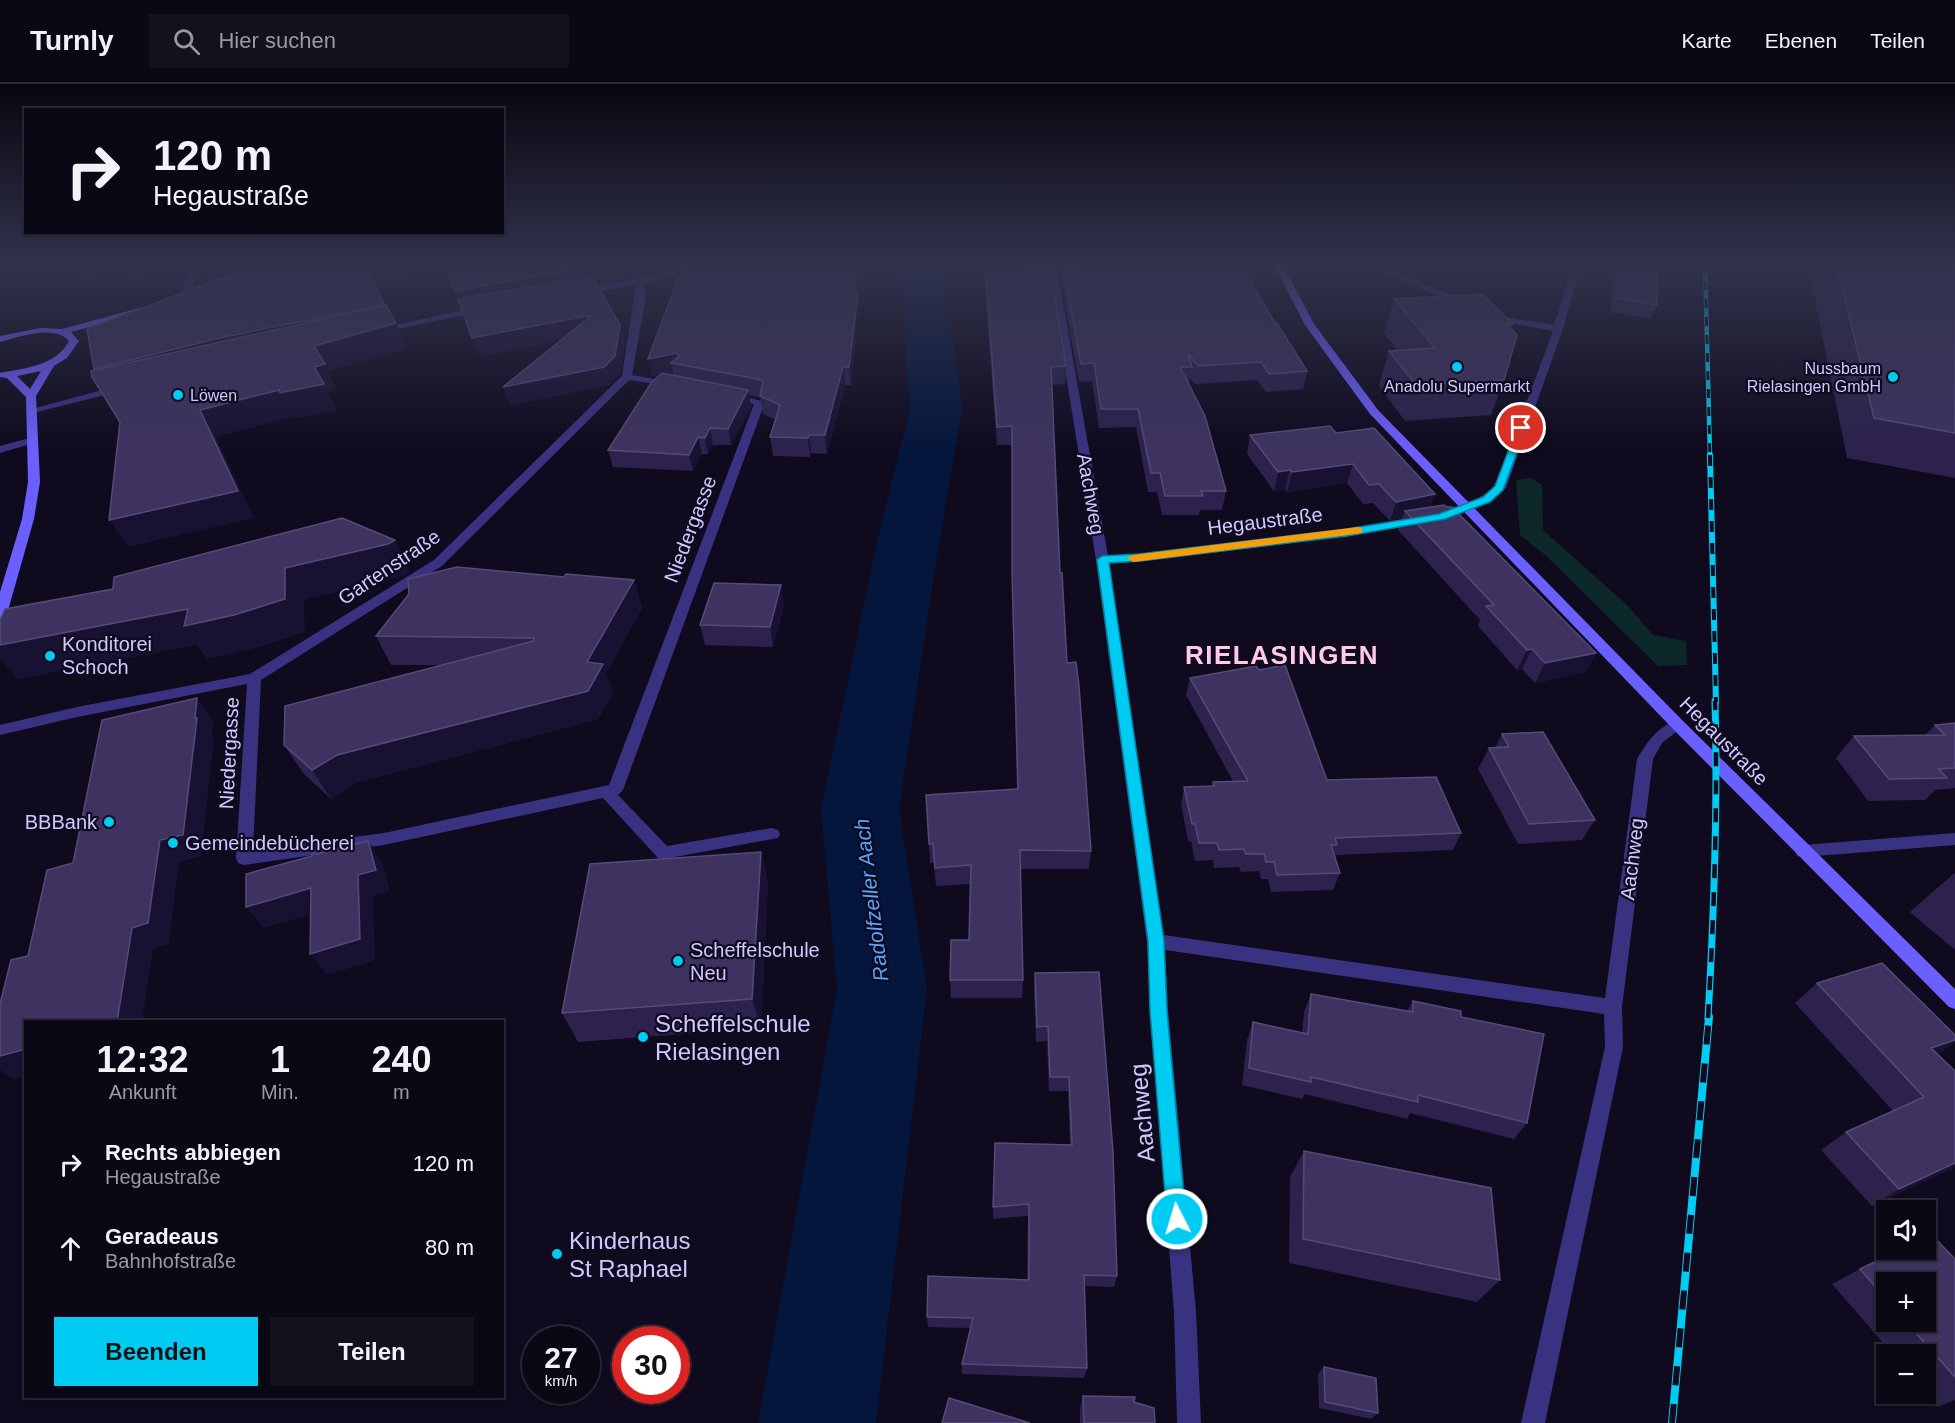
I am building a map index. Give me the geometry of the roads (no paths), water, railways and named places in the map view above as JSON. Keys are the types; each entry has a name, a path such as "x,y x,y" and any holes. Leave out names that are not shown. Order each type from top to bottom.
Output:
{"main road":[{"path":"0,339 28,332 61,332 86,325"},
{"path":"4,375 51,363 66,354 74,341 106,325"},
{"name":"Hegaustraße","path":"1311,325 1374,412 1678,725 1955,1001"},
{"path":"61,332 68,334 74,341"},
{"path":"30,396 51,363"},
{"path":"0,614 28,519 34,482 33,410 30,396 4,375"}],"street":[{"path":"369,332 401,325"},
{"path":"636,325 627,377 683,387"},
{"name":"Aachweg","path":"1062,325 1102,560 1156,941 1159,1011 1185,1311 1189,1423"},
{"path":"1539,325 1558,329"},
{"path":"1466,508 1487,499 1500,488 1559,325"},
{"name":"Gartenstraße","path":"0,730 77,712 254,678 438,563 627,377"},
{"path":"33,410 134,385"},
{"name":"Niedergasse","path":"254,678 244,858 384,839 615,790 760,402 716,393"},
{"path":"0,450 33,440"},
{"name":"Hegaustraße","path":"1102,560 1139,558 1347,532 1441,516 1466,508"},
{"name":"Aachweg","path":"1533,1423 1614,1047 1614,1007 1645,759 1658,739 1678,725"},
{"path":"607,793 664,853 772,834"},
{"path":"1803,851 1955,839"},
{"path":"1156,941 1614,1007"}],"waterway":[{"name":"Radolfzeller Aach","path":"817,1423 882,989 860,809 908,542 936,408 928,325"}],"railway":[{"path":"1707,325 1710,456"},
{"path":"1710,455 1716,702"},
{"path":"1708,1018 1715,860 1715,701"},
{"path":"1672,1423 1709,1017"}],"place":[{"name":"Anadolu Supermarkt","path":"1457,367"},
{"name":"Nussbaum Rielasingen GmbH","path":"1893,377"},
{"name":"Löwen","path":"178,395"},
{"name":"Konditorei Schoch","path":"50,656"},
{"name":"BBBank","path":"109,822"},
{"name":"Gemeindebücherei","path":"173,843"},
{"name":"Scheffelschule Neu","path":"678,961"},
{"name":"Scheffelschule Rielasingen","path":"643,1037"},
{"name":"Kinderhaus St Raphael","path":"557,1254"}],"district":[{"name":"RIELASINGEN","path":"1282,655"}]}
